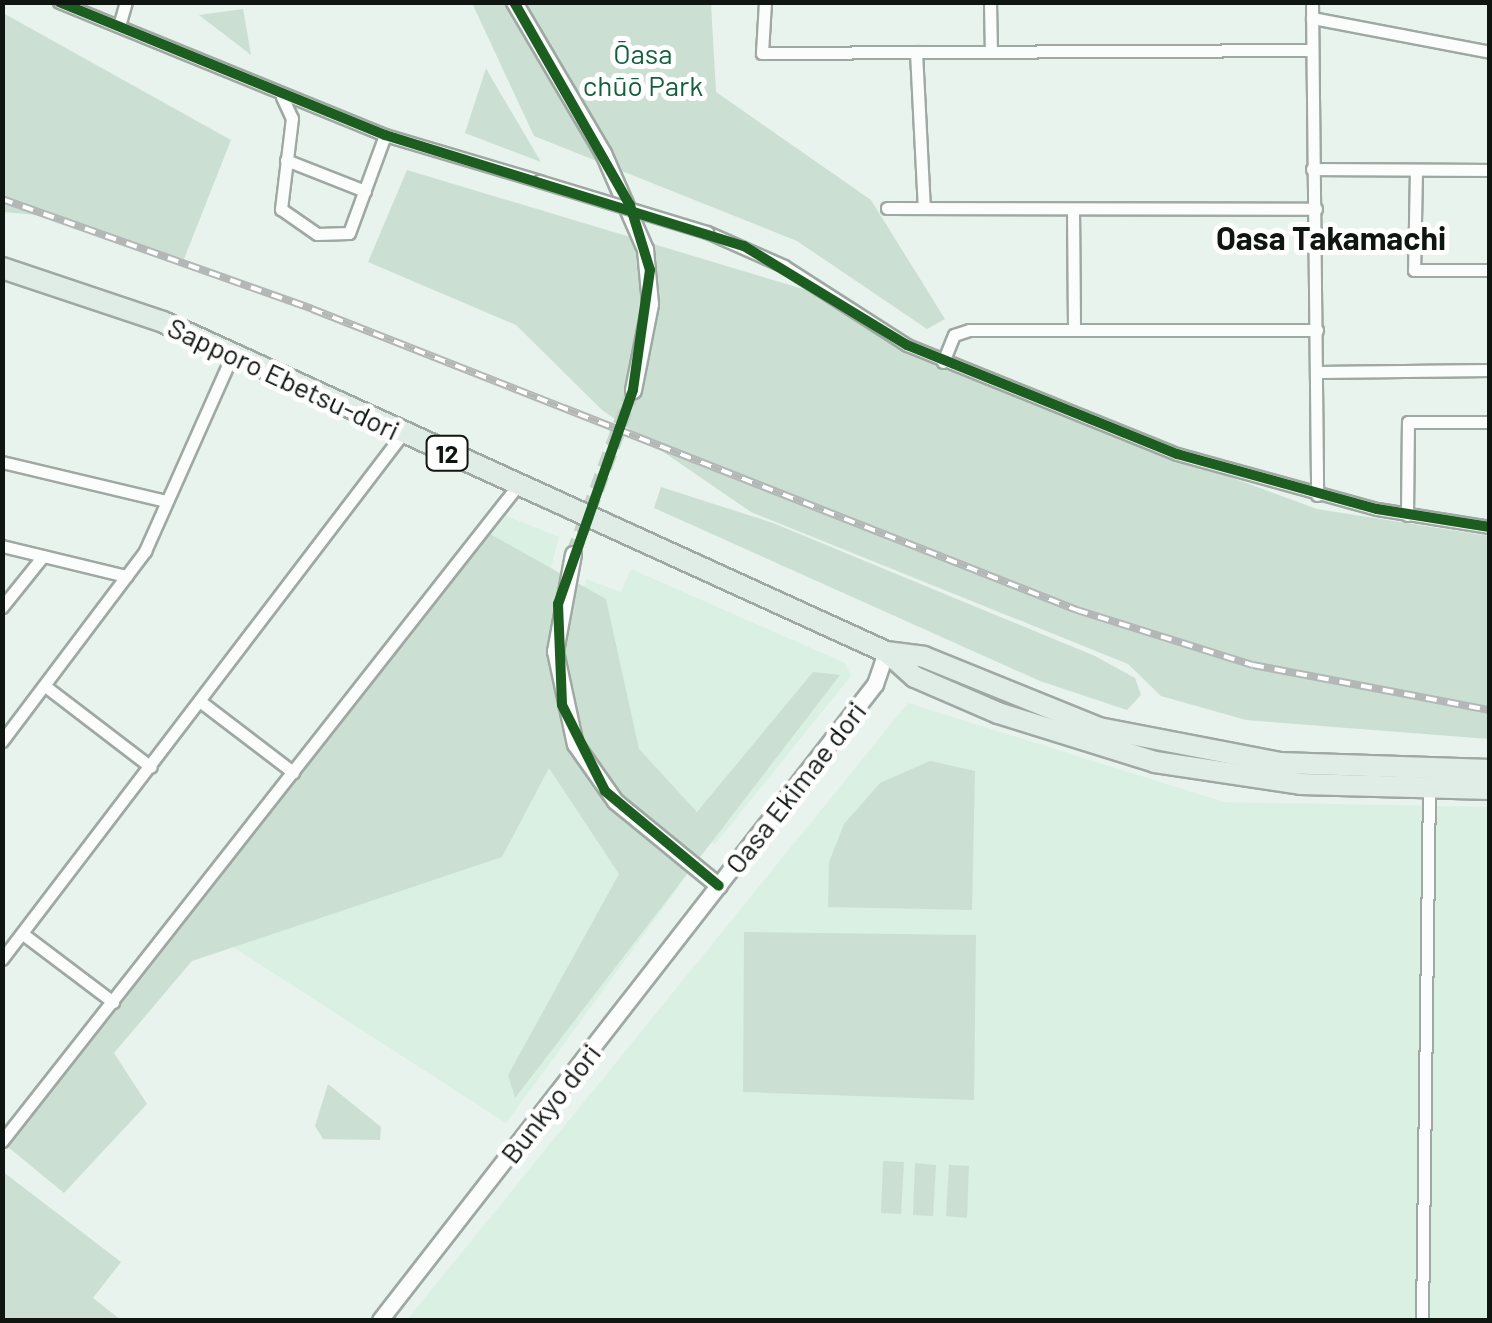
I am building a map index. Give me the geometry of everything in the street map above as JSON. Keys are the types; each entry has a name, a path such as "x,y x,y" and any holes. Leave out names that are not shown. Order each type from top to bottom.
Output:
{"highway":[{"name":"Sapporo Ebetsu-dori","path":"2,268 233,353 886,652 924,657 1051,711 1168,744 1490,789"},
{"name":"Sapporo Ebetsu-dori","path":"1429,779 1490,770"}],"street":[{"path":"59,2 282,97 385,135 707,232 784,266 943,362 1177,454 1317,495 1408,515 1490,527"},
{"path":"119,26 126,2"},
{"path":"514,2 602,153 645,249 650,304 633,390"},
{"path":"765,2 762,53 1312,50"},
{"path":"990,2 991,52"},
{"path":"1312,2 1317,495"},
{"path":"1312,18 1490,52"},
{"path":"916,52 924,208"},
{"path":"282,97 292,118 281,209 317,234 349,233 385,135"},
{"path":"286,160 365,191"},
{"path":"1312,169 1490,170"},
{"path":"1416,170 1414,270 1490,270"},
{"path":"887,208 1316,209"},
{"path":"1073,208 1074,330"},
{"path":"943,362 958,332 1317,330"},
{"path":"2,741 126,576 166,501 233,353"},
{"path":"1318,372 1490,370"},
{"path":"1408,515 1408,422 1490,422"},
{"path":"2,959 403,433"},
{"path":"2,462 166,501"},
{"path":"2,1141 518,485"},
{"path":"2,546 126,576"},
{"name":"Oasa Ekimae dori","path":"573,554 555,640 575,744 614,801 719,886 875,684 886,652"},
{"path":"2,607 43,556"},
{"path":"45,686 150,767"},
{"path":"200,702 293,772"},
{"path":"1422,1320 1429,779"},
{"name":"Bunkyo dori","path":"380,1320 719,886"},
{"path":"22,934 113,1002"}],"shaded area":[{"path":"504,515 559,537 540,610 680,885 506,1123 182,914"},
{"path":"631,569 845,663 851,676 715,844 658,815 576,617 586,579 621,592"},
{"path":"908,703 1224,802 1489,807 1489,1320 407,1320"}],"green space":[{"name":"Ōasa chūō Park","path":"472,3 711,3 716,92 871,200 945,319 927,329 797,241 534,136"},
{"path":"243,9 251,55 199,15"},
{"path":"3,13 231,140 184,259 50,216 3,212"},
{"path":"486,68 492,79 541,162 465,133"},
{"path":"407,170 813,292 1103,430 1317,509 1489,536 1489,739 1246,720 1161,696 1128,664 751,512 602,410 516,325 368,262"},
{"path":"661,487 773,523 1095,656 1135,678 1141,695 1127,710 1040,681 654,508"},
{"path":"490,534 606,599 639,749 697,812 813,672 840,675 515,1098 508,1075 619,874 549,768 502,857 192,961 114,1053 147,1104 64,1193 8,1147"},
{"path":"930,761 975,771 972,910 828,907 829,862 844,824 880,783"},
{"path":"744,932 976,935 974,1100 743,1092"},
{"path":"328,1084 381,1127 380,1140 323,1139 315,1126"},
{"path":"883,1161 904,1162 901,1214 881,1213"},
{"path":"915,1163 936,1165 933,1216 913,1215"},
{"path":"949,1165 969,1166 967,1218 946,1216"},
{"path":"2,1171 121,1262 93,1298 121,1320 3,1320"}],"tunnel":[{"path":"573,554 633,390"}],"railway":[{"path":"2,199 312,309 1077,610 1253,665 1490,710"}],"cycle path":[{"path":"59,2 385,135 744,246 907,345 1177,454 1377,509 1490,527"},
{"path":"514,2 630,205 650,270 633,390 558,604 562,705 605,791 719,886"}],"district":[{"name":"Oasa Takamachi","path":"1331,237"}]}
